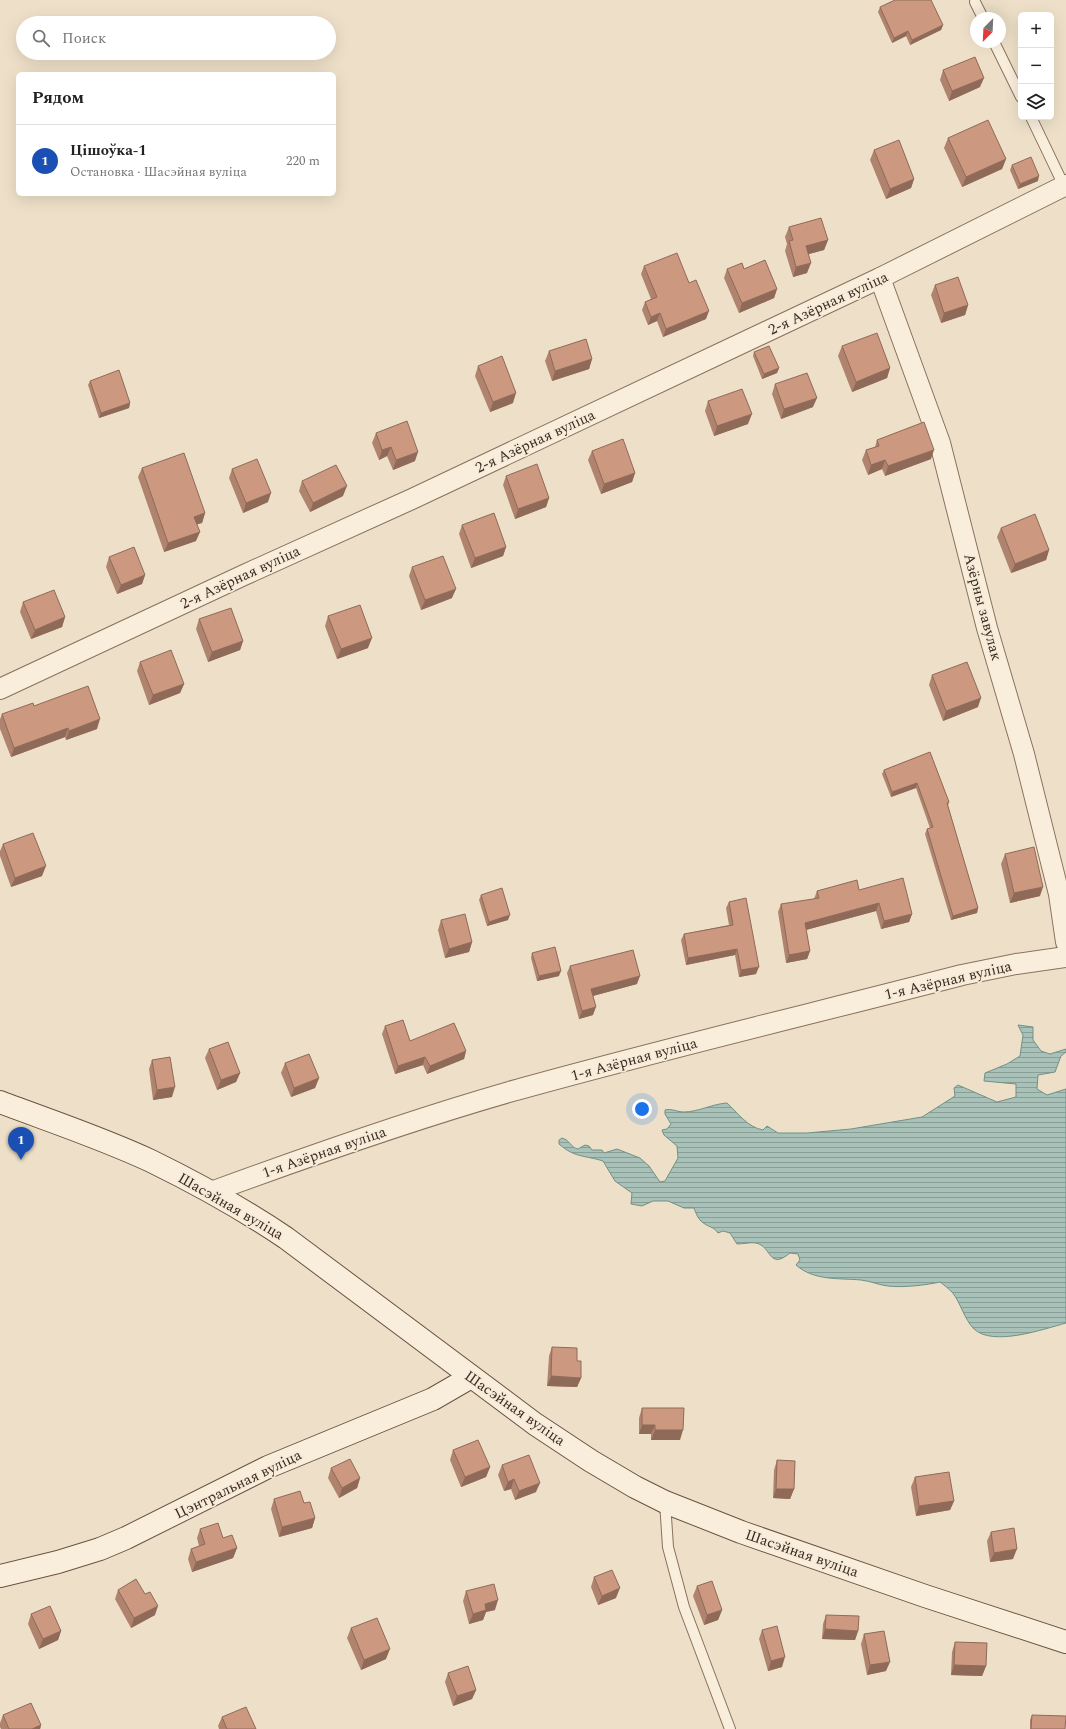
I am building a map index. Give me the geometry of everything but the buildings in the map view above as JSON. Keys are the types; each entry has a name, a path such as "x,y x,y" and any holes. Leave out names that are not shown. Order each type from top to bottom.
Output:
{"main road":[{"name":"Шасэйная вуліца","path":"0,1102 80,1132 150,1161 211,1192 251,1215 286,1238 535,1424 591,1461 665,1502 741,1532 925,1596 1066,1642"},
{"name":"Цэнтральная вуліца","path":"0,1576 58,1562 120,1541 268,1467 433,1399 471,1377"}],"street":[{"name":"2-я Азёрная вуліца","path":"0,689 237,578 412,499 880,278 1065,186"},
{"name":"Азёрны завулак","path":"880,278 940,443 987,628 1024,754 1059,894 1066,942"},
{"name":"1-я Азёрная вуліца","path":"211,1192 386,1131 515,1091 636,1058 962,975 1016,964 1066,957"}],"lane":[{"path":"975,2 980,12"},
{"path":"997,48 1018,91"},
{"path":"1032,120 1065,186"},
{"path":"665,1502 668,1547 684,1607 730,1729"}],"water":[{"path":"1018,1025 1033,1027 1033,1040 1041,1051 1050,1054 1066,1049 1066,1052 1061,1056 1055,1072 1038,1075 1037,1089 1047,1095 1066,1089 1066,1323 1045,1329 1006,1337 983,1334 974,1329 965,1316 955,1296 940,1282 894,1287 864,1281 827,1278 811,1274 796,1265 800,1260 798,1254 790,1253 783,1258 774,1259 761,1245 756,1243 737,1244 730,1233 723,1231 718,1233 703,1223 698,1217 694,1208 684,1208 668,1201 653,1201 642,1206 631,1204 632,1193 615,1181 603,1161 580,1156 570,1152 559,1144 559,1140 562,1138 578,1149 585,1145 589,1146 592,1150 602,1150 604,1153 617,1149 640,1158 649,1166 660,1182 665,1181 678,1158 677,1146 664,1135 662,1130 667,1129 671,1124 665,1114 665,1110 670,1109 681,1112 689,1112 727,1103 747,1123 757,1128 763,1130 767,1126 778,1133 807,1133 851,1129 922,1117 955,1096 954,1088 958,1085 997,1102 1016,1097 1016,1084 984,1081 985,1073 1007,1064 1020,1056 1023,1035"}],"place":[{"name":"Цішоўка-1","path":"21,1160"}]}
